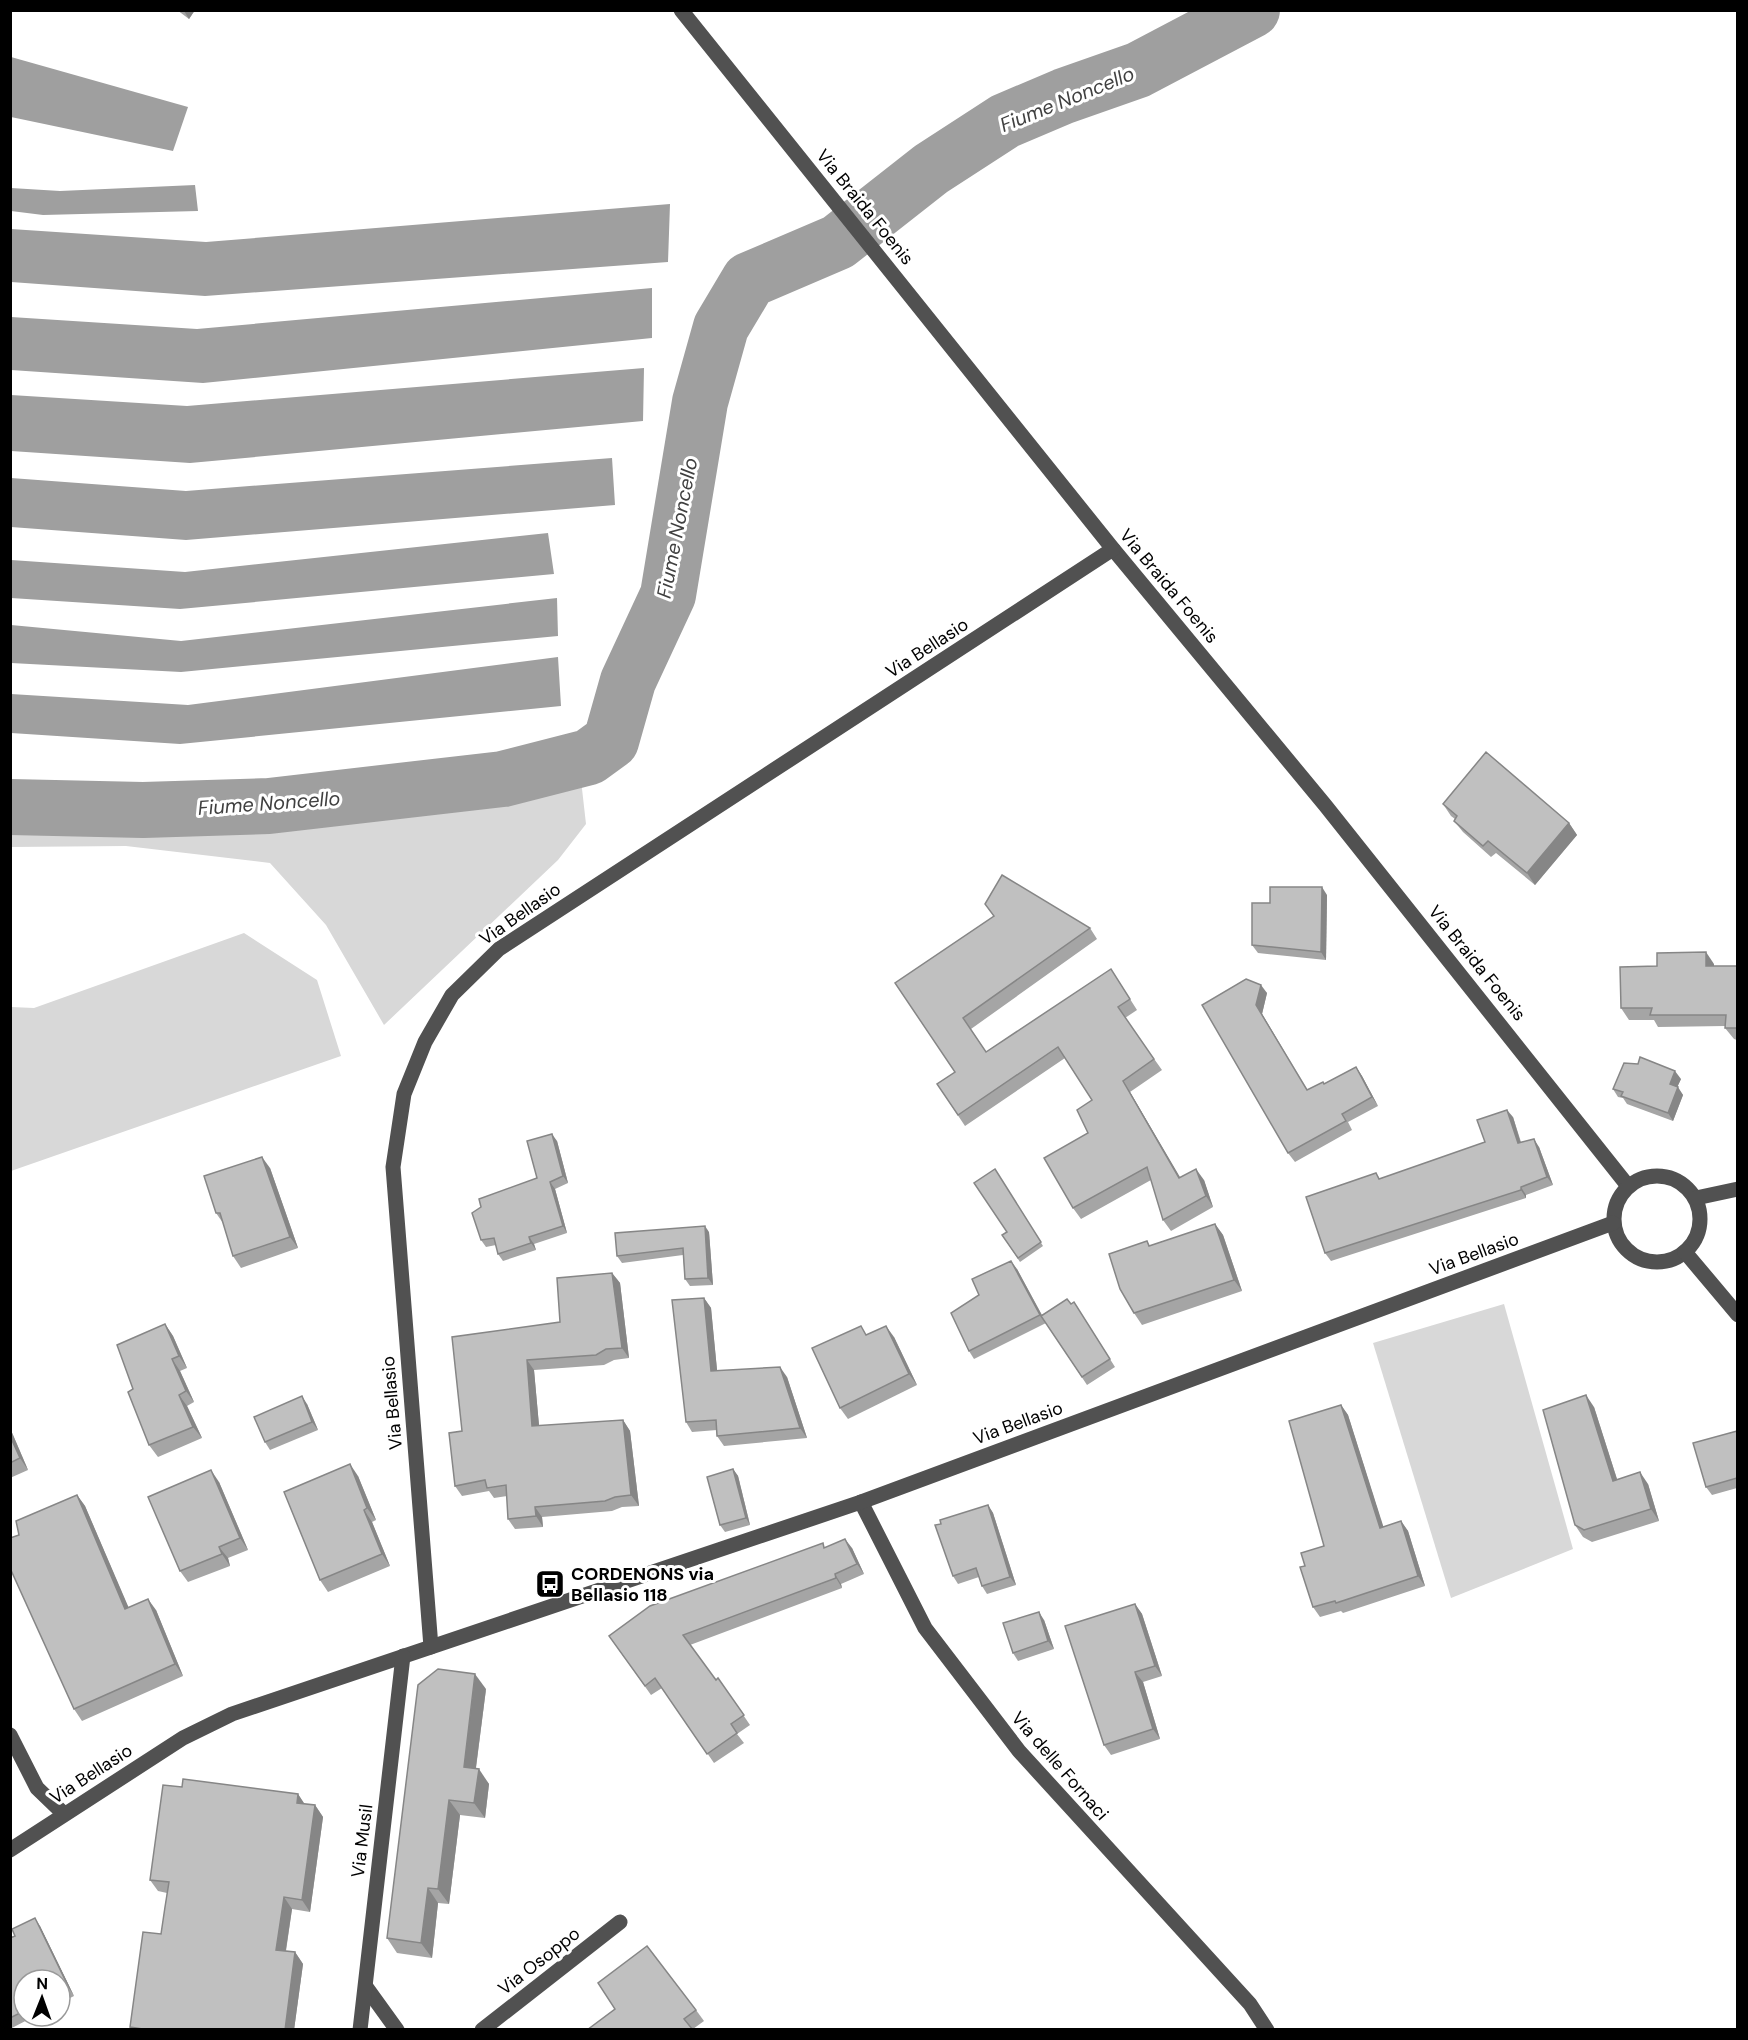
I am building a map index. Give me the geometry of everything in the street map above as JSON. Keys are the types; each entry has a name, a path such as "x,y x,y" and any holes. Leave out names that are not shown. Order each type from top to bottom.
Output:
{"street":[{"name":"Via Braida Foenis","path":"681,10 1113,549 1325,805 1628,1186"},
{"name":"Via Bellasio","path":"432,1647 393,1167 404,1094 425,1042 452,995 499,949 1113,549"},
{"path":"1658,1175 1677,1180 1696,1198 1700,1210 1700,1224 1695,1240 1685,1252 1676,1258 1656,1263 1639,1259 1622,1246 1613,1223 1614,1209 1628,1186 1640,1179 1658,1175"},
{"path":"1696,1198 1737,1189"},
{"name":"Via Bellasio","path":"10,1850 183,1738 232,1714 861,1502 1613,1223"},
{"path":"1685,1252 1737,1315"},
{"name":"Via delle Fornaci","path":"861,1502 925,1628 1018,1751 1250,2004 1267,2030"},
{"name":"Via Musil","path":"360,2030 403,1656"},
{"path":"10,1735 37,1788 64,1814"},
{"name":"Via Osoppo","path":"482,2030 620,1922"},
{"path":"366,1988 397,2030"}],"shaded area":[{"path":"11,57 188,107 173,151 11,117"},
{"path":"195,185 198,211 43,215 11,211 11,188 60,191"},
{"path":"670,204 668,262 205,296 11,282 11,229 206,242"},
{"path":"652,288 652,338 203,383 11,370 11,317 197,329"},
{"path":"644,368 643,421 190,463 11,451 11,395 187,406"},
{"path":"612,458 615,505 186,540 11,527 11,478 186,491"},
{"path":"548,533 554,574 180,609 11,598 11,560 185,572"},
{"path":"557,598 558,636 181,672 11,663 11,625 181,641"},
{"path":"558,657 561,706 180,744 11,733 11,694 188,705"},
{"path":"553,768 581,780 586,824 558,860 384,1025 326,925 270,863 126,846 11,847 11,807 50,810 170,811 250,807 414,791 498,779"},
{"path":"244,933 317,980 341,1056 11,1171 11,1007 34,1008"},
{"path":"1504,1304 1573,1549 1451,1598 1373,1343"}],"building":[{"path":"1486,752 1569,823 1527,873 1488,841 1483,846 1454,821 1457,816 1443,804"},
{"path":"1002,875 1090,928 963,1018 986,1052 1111,969 1130,999 1118,1007 1154,1059 1123,1081 1179,1178 1196,1169 1206,1196 1163,1220 1147,1167 1073,1208 1044,1158 1088,1133 1077,1110 1092,1100 1058,1047 958,1115 937,1084 955,1072 895,983 994,916 985,904"},
{"path":"1270,887 1322,887 1321,952 1252,945 1252,903 1270,903"},
{"path":"1706,952 1706,966 1737,966 1737,1028 1725,1028 1726,1015 1650,1015 1652,1008 1621,1008 1620,967 1657,966 1657,953"},
{"path":"1246,979 1261,985 1256,1005 1307,1090 1356,1067 1372,1097 1342,1114 1346,1121 1288,1153 1202,1005"},
{"path":"1640,1057 1675,1071 1670,1084 1678,1087 1668,1113 1621,1096 1623,1092 1613,1089 1624,1063 1638,1064"},
{"path":"1507,1110 1518,1143 1534,1139 1547,1177 1521,1187 1521,1190 1325,1253 1306,1197 1376,1173 1379,1179 1485,1142 1477,1120"},
{"path":"552,1134 563,1176 550,1182 563,1226 529,1237 531,1243 498,1254 494,1238 481,1240 472,1213 481,1207 479,1199 537,1178 527,1141"},
{"path":"262,1157 290,1237 233,1256 220,1213 216,1213 204,1176"},
{"path":"995,1169 1041,1242 1018,1258 1002,1235 1007,1232 974,1183"},
{"path":"1215,1224 1234,1280 1134,1313 1120,1289 1109,1254 1147,1241 1149,1246"},
{"path":"705,1226 708,1278 685,1279 683,1248 617,1256 615,1233"},
{"path":"1011,1261 1040,1315 969,1351 951,1313 979,1295 972,1279"},
{"path":"612,1273 622,1348 606,1349 596,1355 527,1360 532,1426 623,1420 631,1495 605,1501 535,1507 536,1516 508,1519 506,1485 487,1488 485,1480 455,1486 449,1433 462,1431 452,1337 560,1322 557,1278"},
{"path":"704,1298 711,1371 780,1367 800,1428 717,1436 716,1420 686,1422 672,1300"},
{"path":"1067,1299 1071,1304 1074,1302 1110,1359 1082,1377 1041,1316"},
{"path":"165,1324 179,1356 172,1359 186,1391 179,1395 193,1427 149,1445 128,1392 133,1389 117,1345"},
{"path":"861,1326 866,1335 886,1326 909,1374 840,1408 812,1348"},
{"path":"1586,1395 1613,1481 1640,1472 1651,1509 1584,1530 1575,1525 1543,1410"},
{"path":"302,1396 312,1422 265,1442 254,1417"},
{"path":"1341,1405 1380,1528 1401,1521 1418,1576 1336,1603 1335,1601 1313,1607 1300,1567 1305,1566 1301,1553 1324,1546 1289,1421"},
{"path":"1737,1431 1737,1478 1706,1487 1693,1443"},
{"path":"10,1436 20,1458 10,1463"},
{"path":"350,1464 367,1508 364,1510 382,1554 320,1580 284,1492"},
{"path":"733,1469 746,1518 720,1525 707,1477"},
{"path":"211,1470 240,1538 219,1547 222,1554 180,1571 148,1497"},
{"path":"77,1495 125,1609 148,1599 175,1664 74,1709 10,1568 10,1538 19,1535 16,1521"},
{"path":"988,1505 1010,1577 982,1586 976,1568 953,1576 935,1525 941,1524 940,1520"},
{"path":"845,1539 857,1564 835,1574 836,1578 683,1635 744,1715 731,1724 737,1733 707,1754 655,1678 645,1686 609,1636 650,1606 823,1543 824,1548"},
{"path":"1135,1604 1155,1666 1135,1672 1153,1729 1104,1745 1065,1626"},
{"path":"1039,1612 1048,1641 1013,1653 1003,1623"},
{"path":"438,1669 475,1674 464,1767 479,1769 474,1803 449,1800 438,1889 428,1888 421,1943 387,1938 418,1685"},
{"path":"183,1779 298,1794 297,1803 315,1805 302,1900 284,1897 276,1950 295,1952 285,2030 149,2030 130,2027 143,1932 161,1934 169,1882 150,1880 163,1785 182,1787"},
{"path":"35,1918 59,1968 12,1968 12,2017 10,2018 10,1938 15,1936 12,1929"},
{"path":"647,1946 696,2010 684,2019 693,2030 587,2030 615,2009 598,1983"}],"waterway":[{"name":"Fiume Noncello","path":"10,807 143,810 269,806 503,779 589,757 611,741 628,681 668,595 700,402 721,327 749,280 838,242 931,169 1005,121 1064,96 1138,70 1252,10"}],"place":[{"name":"CORDENONS via Bellasio 118","path":"550,1584"}]}
